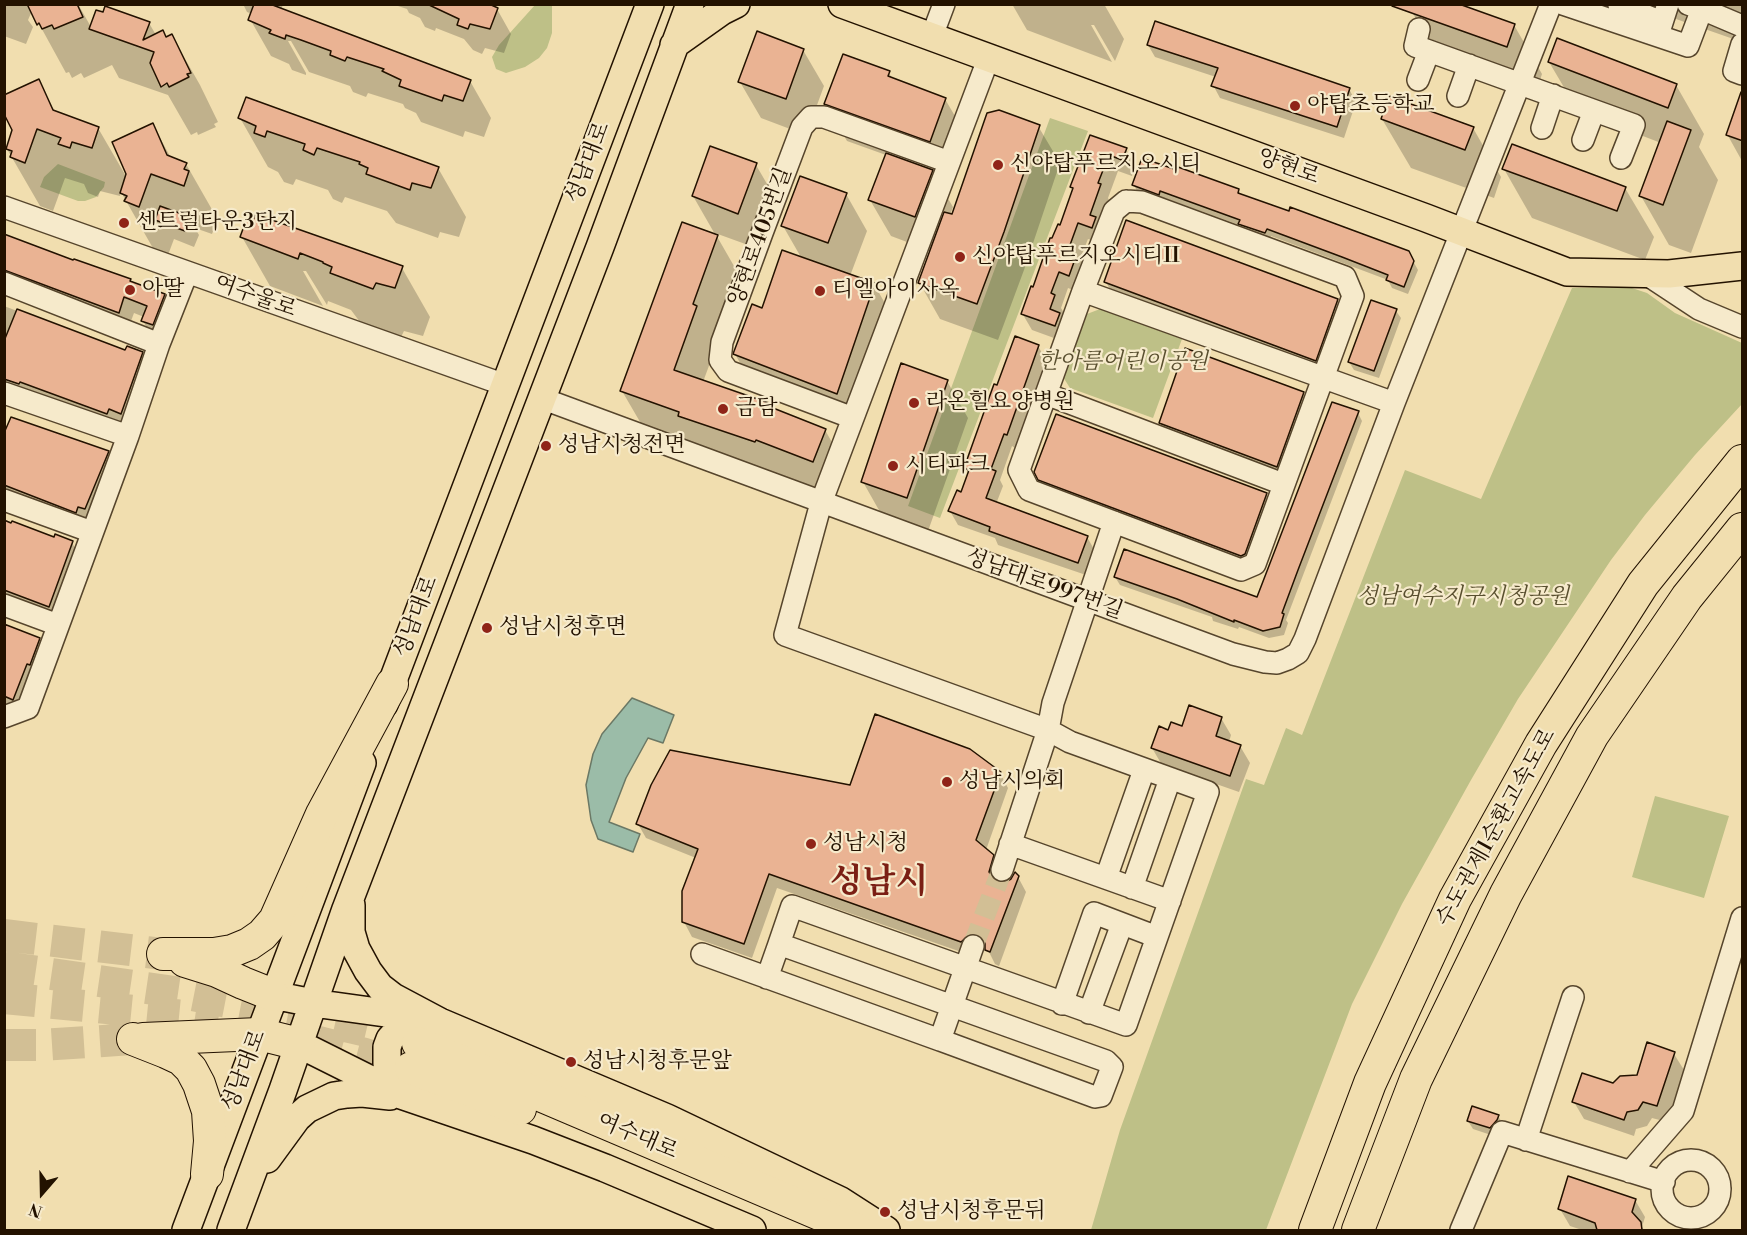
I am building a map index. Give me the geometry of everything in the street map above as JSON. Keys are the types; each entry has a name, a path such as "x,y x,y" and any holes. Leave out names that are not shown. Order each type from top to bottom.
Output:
{"highway":[{"name":"수도권제1순환고속도로","path":"1315,1230 1370,1083 1455,899 1542,744 1643,584 1743,461"},
{"name":"수도권제1순환고속도로","path":"1358,1230 1416,1079 1506,894 1586,746 1687,597 1743,529"},
{"path":"273,995 217,970 163,954 214,954 232,951 249,944 262,935 274,920 322,813 392,684"},
{"path":"207,1174 210,1141 208,1111 191,1069 181,1059 133,1040 259,1034 299,1044"},
{"name":"여수대로","path":"423,1044 511,1105 804,1230"},
{"name":"여수대로","path":"423,1044 857,1230"}],"main road":[{"path":"631,55 633,4"},
{"name":"성남대로","path":"186,1230 273,995 650,4"},
{"name":"성남대로","path":"231,1230 354,886 604,236 690,4"},
{"path":"674,45 722,11 736,4"},
{"name":"양현로","path":"842,4 1461,231 1567,273 1669,274 1743,266"},
{"path":"354,886 350,916 351,933 356,949 380,987 393,997 423,1044"},
{"path":"273,995 313,1003 391,1012 423,1044 667,1118 841,1201 886,1230"},
{"path":"420,1103 394,1078 387,1064 387,1047 390,1039 400,1028 414,1022 423,1044"},
{"path":"299,1044 420,1103"},
{"path":"249,1184 297,1118 307,1109 334,1096 362,1093 396,1097 420,1103 533,1140 752,1230"}],"street":[{"path":"932,36 944,4"},
{"name":"성남대로997번길","path":"541,398 1251,660 1277,663 1288,659 1298,653 1305,639 1394,403 1551,4"},
{"path":"1563,4 1663,21"},
{"path":"1619,5 1663,21 1688,46 1695,7 1743,26"},
{"path":"1419,28 1415,46 1634,125 1621,158"},
{"path":"1743,44 1734,71 1743,74"},
{"path":"1418,80 1429,51"},
{"path":"767,978 792,906 1126,1025 1208,792 1070,742 1048,730 784,635 821,503 988,57"},
{"path":"1458,96 1468,65"},
{"path":"1542,128 1553,95"},
{"path":"1583,140 1594,111"},
{"name":"양현로405번길","path":"853,418 728,371 720,360 722,342 766,222 802,127 812,117 824,117 949,162"},
{"path":"1126,201 1142,202 1345,278 1353,296 1255,564 1241,570 1029,490 1019,470 1083,291 1114,211 1126,201"},
{"name":"여수울로","path":"4,207 505,385"},
{"path":"4,717 28,708 128,436 159,344 187,273"},
{"path":"1646,274 1699,309 1743,327"},
{"path":"4,284 159,344"},
{"path":"1083,291 1394,403"},
{"path":"4,393 128,436"},
{"path":"1046,394 1283,484"},
{"path":"4,500 92,532"},
{"path":"1002,870 1048,730 1053,703 1086,600 1114,522"},
{"path":"4,605 58,624"},
{"path":"1106,878 1144,770"},
{"path":"1132,888 1170,779"},
{"path":"1010,844 1170,901"},
{"path":"1062,1004 1094,913 1157,937"},
{"path":"1630,1172 1683,1111 1743,918"},
{"path":"1089,1013 1122,924"},
{"path":"702,954 1095,1097 1101,1096 1112,1067 1106,1061 778,944"},
{"path":"940,1040 973,946"},
{"path":"1526,1140 1573,997"},
{"path":"1461,1230 1502,1132 1664,1182"},
{"path":"1681,1161 1700,1161 1715,1173 1720,1191 1713,1209 1686,1225 1669,1209 1661,1191 1666,1173 1672,1166 1681,1161"}],"green space":[{"path":"535,5 552,5 552,33 547,48 539,58 525,67 506,73 496,69 492,57 499,45"},
{"path":"1050,118 1088,131 940,518 908,506"},
{"path":"58,164 105,182 104,187 96,197 78,201 40,187 44,177"},
{"name":"성남여수지구시청공원","path":"1629,287 1647,293 1675,313 1742,343 1742,404 1695,455 1611,560 1518,699 1471,780 1402,904 1352,1004 1266,1230 1091,1230 1120,1130 1246,779 1264,785 1286,728 1302,735 1405,470 1481,499 1572,288"},
{"name":"한아름어린이공원","path":"1100,309 1182,339 1153,418 1070,388 1063,377 1087,314"},
{"path":"1655,796 1729,816 1704,898 1632,877"}],"shaded area":[{"path":"632,698 674,715 663,743 648,738 626,778 609,822 640,834 633,852 598,839 591,820 586,785 593,754 602,734"}],"building":[{"path":"27,4 77,4 83,17 54,29 52,25 42,29 39,23 37,25"},
{"path":"254,4 270,4 471,80 463,101 444,95 442,101 399,86 401,80 382,71 384,69 347,57 345,61 330,55 331,51 286,35 285,39 269,33 271,30 248,20"},
{"path":"427,4 489,4 498,8 490,29 470,24 468,29 457,25 459,19"},
{"path":"1393,4 1459,4 1515,24 1507,47 1392,6"},
{"path":"105,6 150,22 143,40 163,30 166,37 172,34 191,73 187,74 189,77 169,87 167,83 161,87 150,63 154,52 89,29 96,10 103,12"},
{"path":"1155,21 1350,88 1337,127 1211,86 1218,68 1147,45"},
{"path":"757,31 804,49 786,99 738,82"},
{"path":"1557,38 1677,84 1668,108 1548,62"},
{"path":"843,54 890,71 888,76 946,98 930,142 824,104"},
{"path":"39,79 53,110 99,127 92,148 72,142 70,148 58,144 61,138 37,129 25,163 10,157 12,151 6,149 12,130 4,114 4,95"},
{"path":"1741,92 1743,92 1743,141 1726,135"},
{"path":"1389,96 1474,127 1465,150 1381,119"},
{"path":"246,97 439,167 431,188 412,183 410,190 366,174 368,168 359,164 360,162 317,148 314,155 303,150 305,144 267,131 265,137 254,133 256,126 238,118"},
{"path":"999,110 1040,125 977,304 918,283 944,212 952,214 987,113"},
{"path":"1667,121 1691,130 1663,205 1639,196"},
{"path":"153,123 167,155 187,163 184,169 189,171 184,186 151,174 139,207 124,201 127,196 120,193 126,174 112,142"},
{"path":"1090,135 1127,148 1122,160 1109,155 1098,183 1101,184 1090,215 1096,217 1092,228 1078,223 1070,245 1074,246 1069,261 1074,262 1069,276 1059,272 1051,293 1055,295 1050,309 1060,313 1055,326 1021,314 1050,238 1058,224 1060,225 1073,188 1070,187"},
{"path":"1512,144 1626,187 1617,211 1502,169"},
{"path":"710,146 757,163 738,214 692,196"},
{"path":"886,153 933,170 915,217 868,200"},
{"path":"1142,158 1177,170 1178,167 1239,189 1238,193 1289,211 1290,207 1409,251 1414,261 1404,287 1386,280 1388,275 1342,257 1267,229 1265,233 1238,224 1240,220 1160,191 1159,195 1132,185"},
{"path":"800,176 847,193 828,243 781,226"},
{"path":"160,206 190,217 185,231 155,220"},
{"path":"255,214 403,266 395,288 376,283 373,289 330,273 332,267 300,253 298,259 240,237 247,218 253,221"},
{"path":"1126,220 1338,299 1316,361 1104,282"},
{"path":"682,222 718,235 693,304 697,306 674,370 769,403 768,406 826,429 813,462 756,440 755,442 678,416 679,412 620,391"},
{"path":"4,234 131,279 130,281 165,294 153,325 141,321 147,306 124,297 119,313 4,270"},
{"path":"782,250 875,283 837,394 733,354 752,304 762,308"},
{"path":"1371,300 1397,309 1374,371 1348,362"},
{"path":"17,309 125,350 127,346 143,352 121,414 109,409 107,414 20,382 19,384 4,379 4,341"},
{"path":"1015,336 1039,345 1007,435 1004,434 991,469 996,471 986,498 1088,536 1078,563 989,531 990,527 948,511 957,490 961,492 969,470 964,468 994,384 997,385"},
{"path":"1185,348 1304,392 1277,467 1159,423"},
{"path":"901,363 948,380 907,498 861,482"},
{"path":"1332,402 1359,411 1282,613 1284,614 1280,627 1263,631 1114,577 1124,549 1257,597"},
{"path":"1056,414 1267,493 1245,554 1241,556 1038,480 1034,472"},
{"path":"11,417 109,451 85,509 78,507 76,513 4,485 4,433"},
{"path":"4,520 73,541 49,607 4,590"},
{"path":"4,624 40,638 13,700 4,696"},
{"path":"1189,705 1222,717 1216,736 1241,745 1230,776 1151,748 1159,726 1168,730 1171,722 1182,726"},
{"path":"875,714 970,749 1001,772 976,840 994,855 989,872 993,879 1004,883 1011,879 1015,872 1019,876 990,952 985,950 985,943 978,934 970,934 961,942 769,874 744,944 682,922 682,891 698,849 636,824 651,785 670,750 850,785"},
{"path":"1647,1042 1675,1052 1657,1106 1643,1102 1638,1110 1627,1112 1624,1120 1572,1102 1582,1073 1613,1083 1620,1076 1637,1075"},
{"path":"1472,1106 1499,1115 1497,1120 1490,1128 1467,1121"},
{"path":"1568,1176 1636,1199 1632,1212 1641,1222 1642,1230 1597,1230 1595,1223 1558,1209"}],"tunnel":[{"path":"973,946 1002,870"},
{"path":"4,935 163,954"},
{"path":"4,967 187,994 315,1019 418,1043"},
{"path":"4,998 218,1021"},
{"path":"4,1045 133,1039"},
{"path":"311,1040 411,1068"}],"place":[{"name":"야탑초등학교","path":"1295,106"},
{"name":"신야탑푸르지오시티","path":"998,165"},
{"name":"센트럴타운3단지","path":"124,223"},
{"name":"신야탑푸르지오시티II","path":"960,257"},
{"name":"아딸","path":"130,290"},
{"name":"티엘아이사옥","path":"820,291"},
{"name":"라온힐요양병원","path":"914,403"},
{"name":"금담","path":"723,409"},
{"name":"성남시청전면","path":"546,446"},
{"name":"시티파크","path":"893,466"},
{"name":"성남시청후면","path":"487,628"},
{"name":"성남시의회","path":"947,782"},
{"name":"성남시청","path":"811,844"},
{"name":"성남시청후문앞","path":"571,1062"},
{"name":"성남시청후문뒤","path":"885,1212"}],"district":[{"name":"성남시","path":"879,884"}]}
